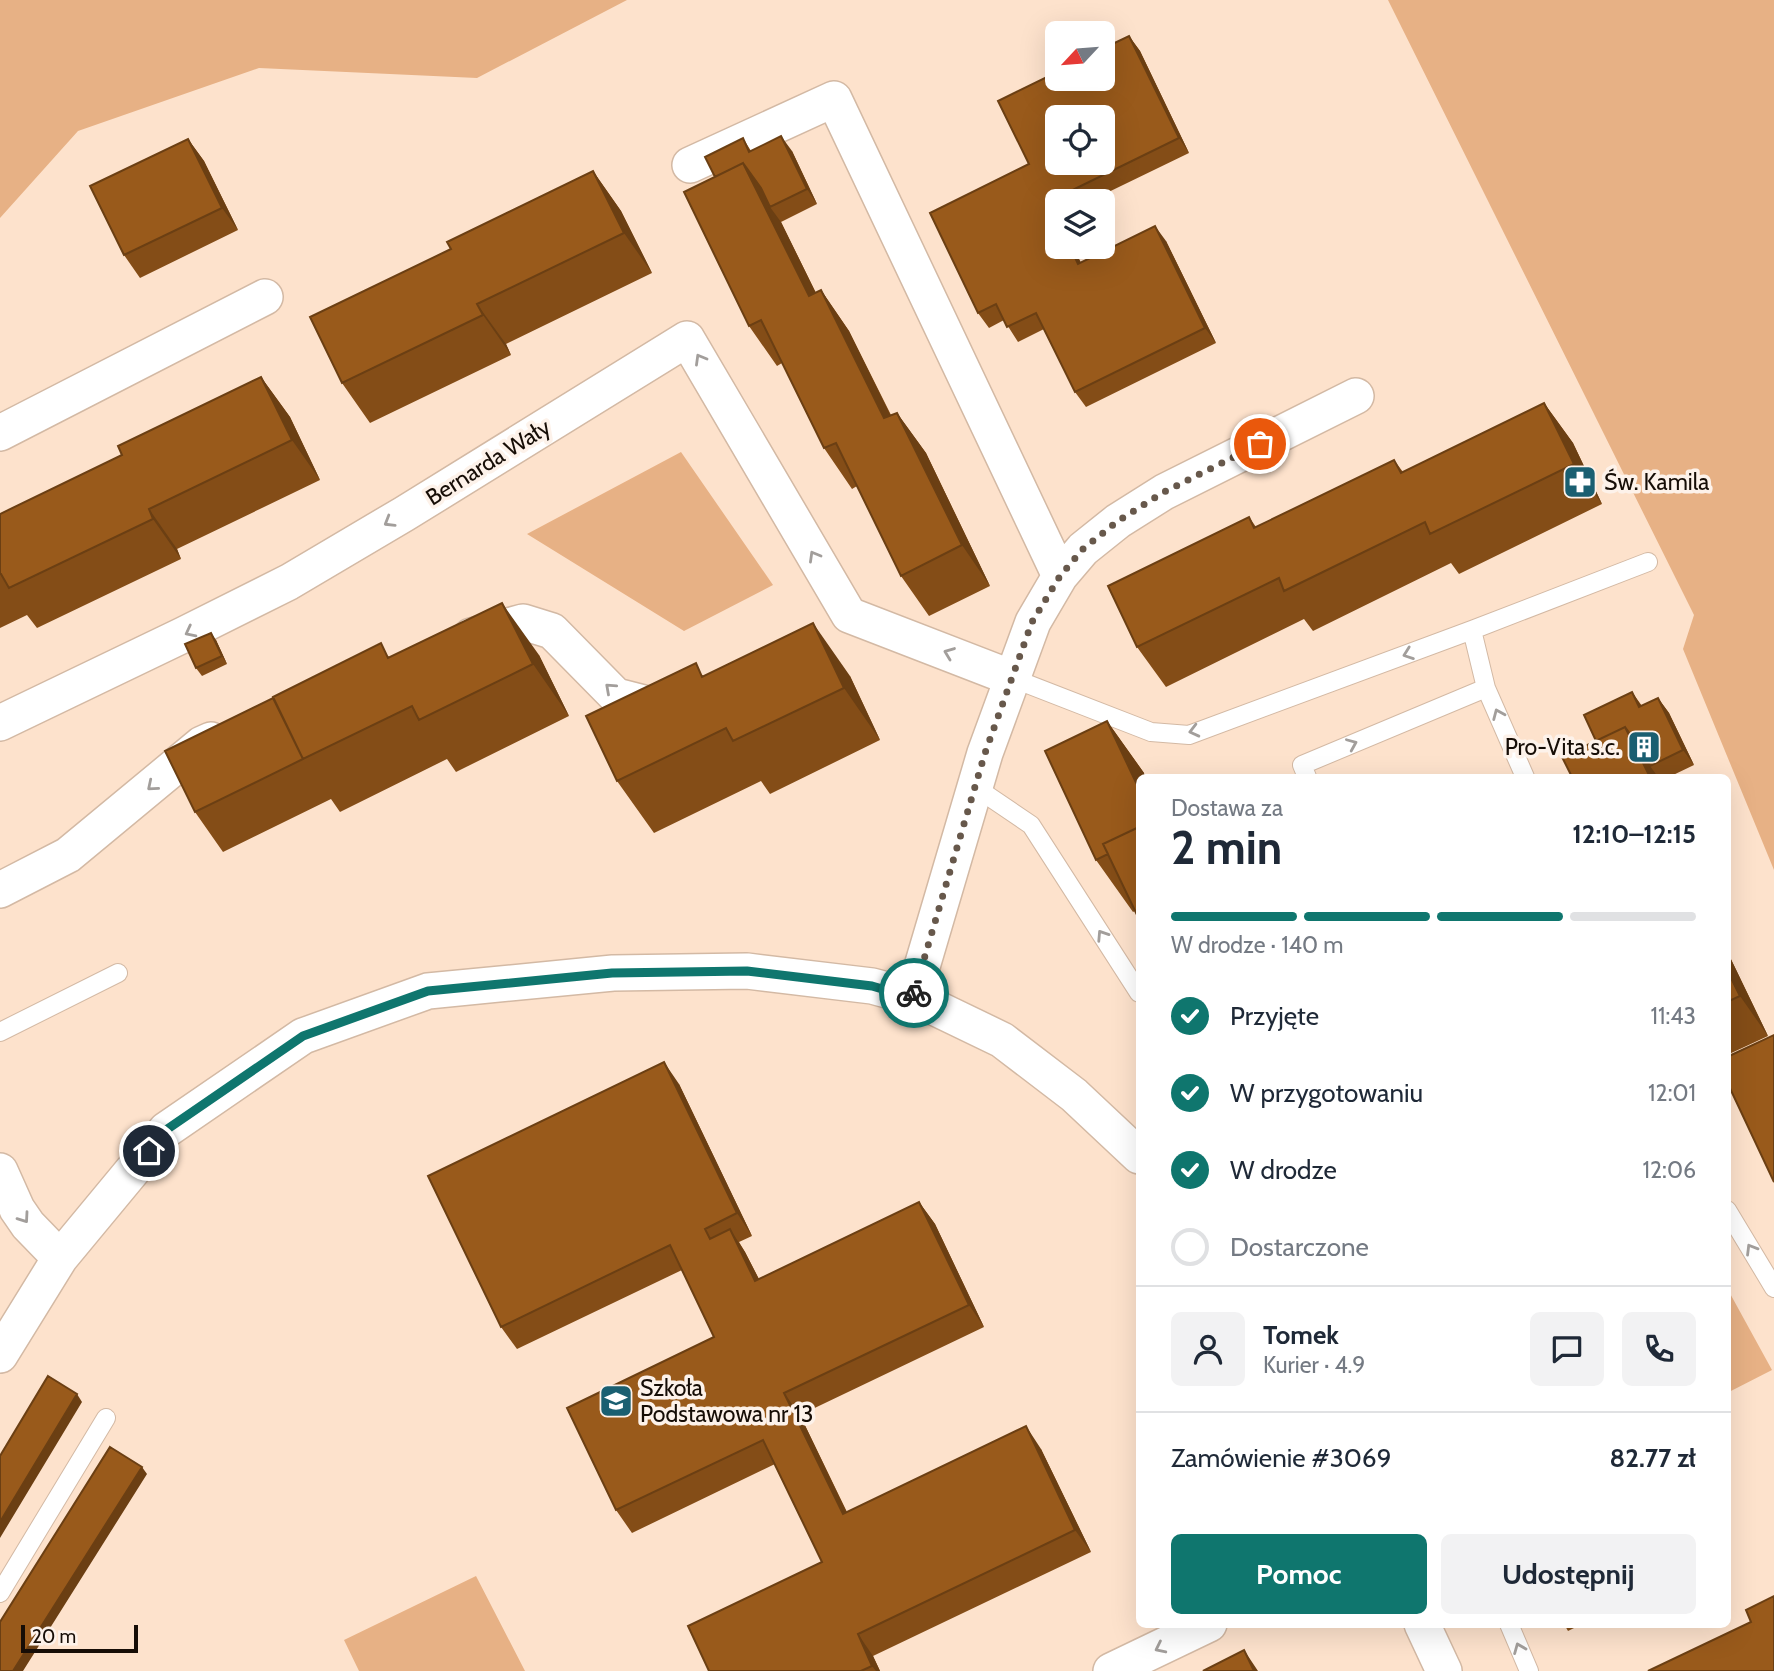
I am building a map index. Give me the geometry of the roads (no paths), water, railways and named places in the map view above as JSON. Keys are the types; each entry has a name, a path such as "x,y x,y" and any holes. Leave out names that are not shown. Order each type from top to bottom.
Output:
{"street":[{"path":"690,165 834,99 1060,576"},
{"path":"0,433 265,297"},
{"name":"Bernarda Wały","path":"0,723 289,582 687,339 837,620 1012,678"},
{"path":"913,998 985,753 1032,622 1060,576 1083,549 1118,521 1164,492 1356,396"},
{"path":"439,648 477,634 523,622 552,631 616,696 654,706 692,688"},
{"path":"0,890 68,856 202,744 237,726"},
{"path":"0,1355 60,1258 166,1130 303,1036 428,991 612,973 747,971 872,986 913,998 1002,1040 1074,1095 1136,1153"},
{"path":"0,1171 17,1209 28,1225 60,1258"},
{"path":"1111,1671 1201,1628"},
{"path":"1424,1628 1444,1671"}],"lane":[{"path":"1012,678 1151,732 1189,735 1472,631 1648,562"},
{"path":"1472,631 1486,688 1523,774"},
{"path":"1306,774 1302,765 1486,688"},
{"path":"975,787 1031,825 1136,988"},
{"path":"0,1032 118,973"},
{"path":"1731,1217 1774,1289"},
{"path":"0,1593 7,1566 106,1418"},
{"path":"1511,1628 1529,1671"}],"place":[{"name":"Św. Kamila","path":"1580,482"},
{"name":"Pro-Vita s.c.","path":"1644,747"},
{"name":"Szkoła Podstawowa nr 13","path":"616,1401"}]}
